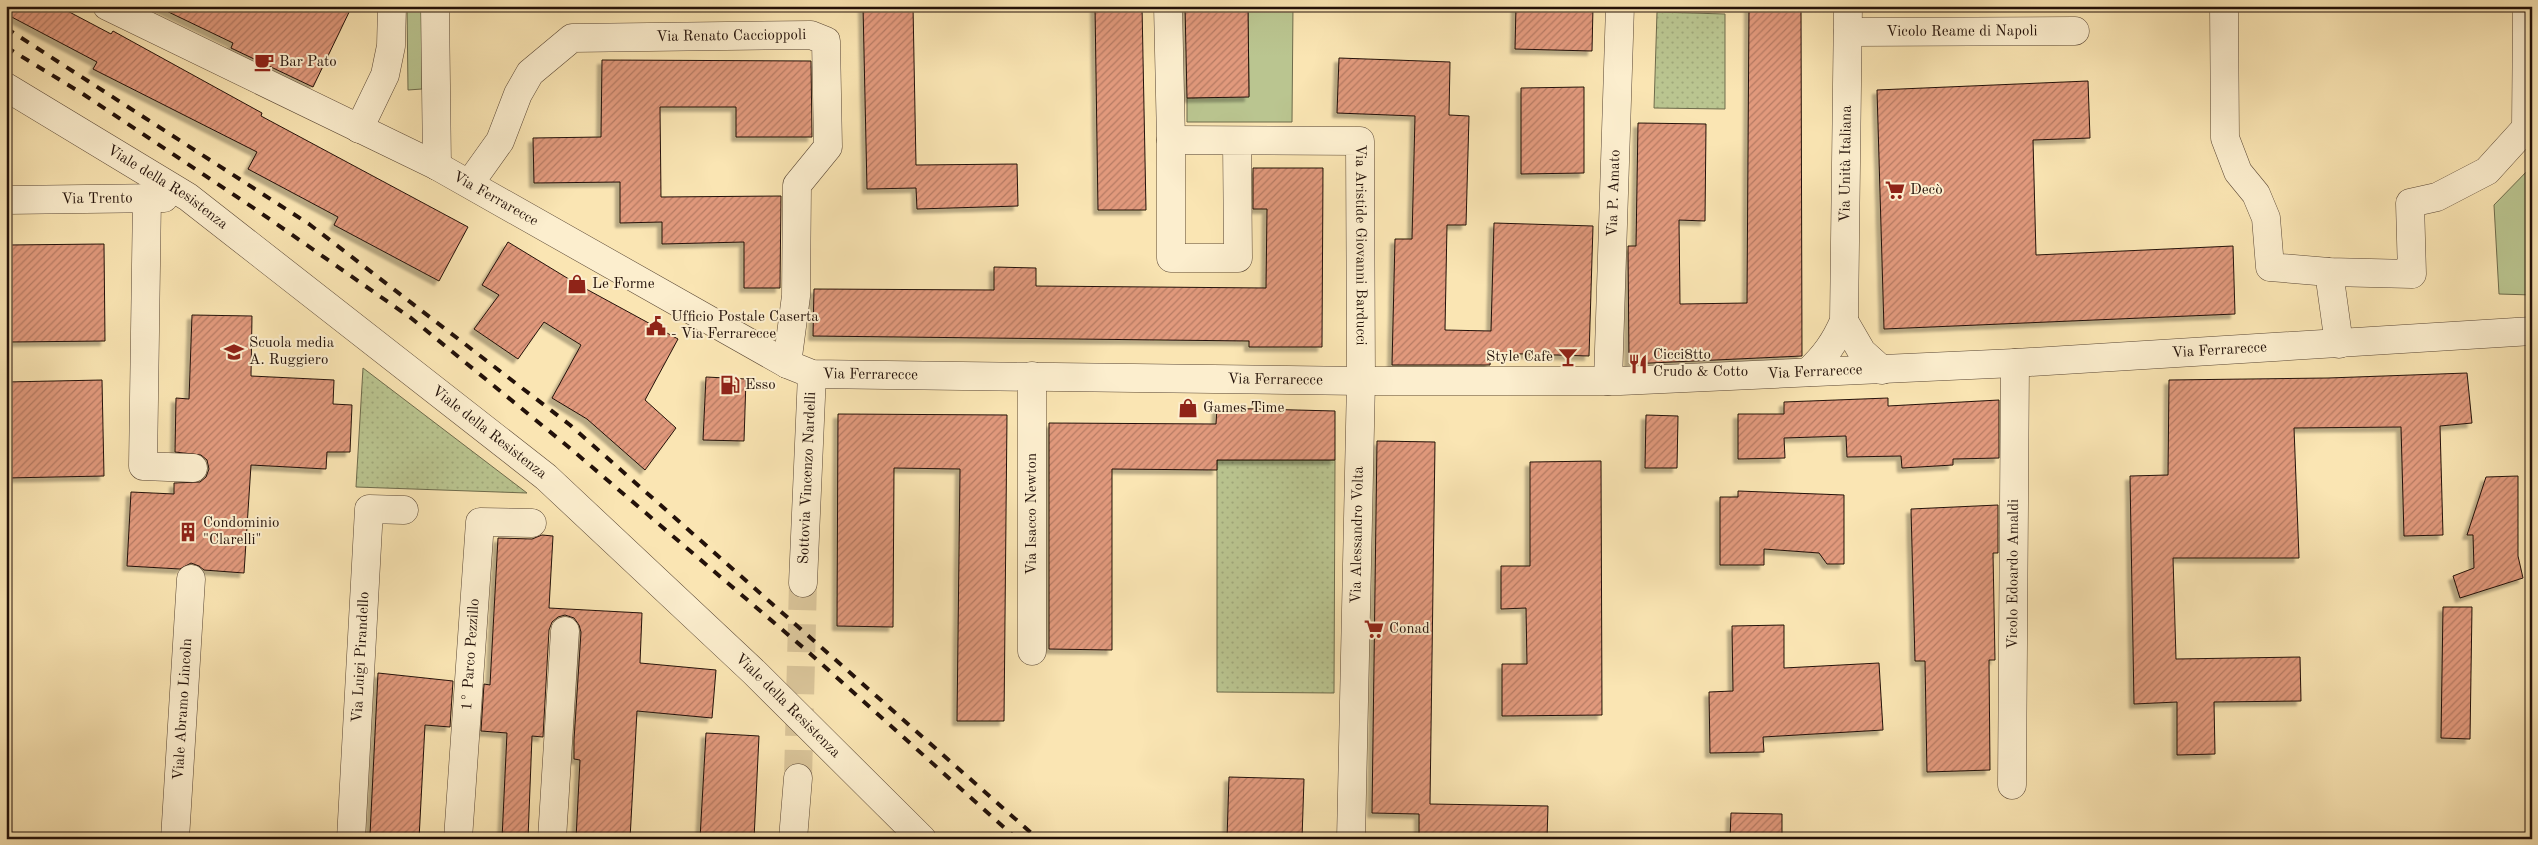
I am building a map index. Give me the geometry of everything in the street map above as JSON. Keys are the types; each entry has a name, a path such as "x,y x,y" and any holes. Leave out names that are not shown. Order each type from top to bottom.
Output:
{"street":[{"name":"Via Ferrarecce","path":"108,6 470,183 787,364 812,374 1361,381 1608,381 2015,363 2532,331"},
{"path":"359,129 385,75 391,46 392,6"},
{"path":"435,6 437,166"},
{"path":"1168,6 1171,258 1238,258 1237,141"},
{"name":"Via P. Amato","path":"1608,381 1620,6"},
{"path":"2224,6 2225,138 2238,172 2256,194 2266,218 2270,267 2328,272 2412,274 2410,203 2437,197 2487,171 2526,128 2527,6"},
{"name":"Vicolo Reame di Napoli","path":"1848,19 2075,32"},
{"name":"Via Unità Italiana","path":"1808,372 1823,358 1834,342 1844,321 1848,19"},
{"name":"Via Renato Caccioppoli","path":"470,183 500,141 518,94 530,73 572,38 811,35 826,40 828,147 797,184 796,296 787,364"},
{"name":"Viale della Resistenza","path":"6,87 188,197 546,477 756,673 922,839"},
{"name":"Via Aristide Giovanni Barducci","path":"1171,140 1360,141 1361,381"},
{"name":"Via Trento","path":"6,200 188,197"},
{"path":"146,198 144,466 194,468"},
{"path":"2328,272 2339,344"},
{"path":"1844,321 1862,352 1882,370"},
{"name":"Vicolo Edoardo Amaldi","path":"2012,784 2015,363"},
{"name":"Sottovia Vincenzo Nardelli","path":"803,582 812,374"},
{"name":"Via Isacco Newton","path":"1032,376 1032,651"},
{"name":"Via Alessandro Volta","path":"1350,839 1361,381"},
{"name":"Via Luigi Pirandello","path":"351,839 370,509 404,510"},
{"name":"1° Parco Pezzillo","path":"458,839 480,522 532,523"},
{"name":"Viale Abramo Lincoln","path":"175,839 190,579"},
{"path":"552,839 565,630"},
{"path":"793,839 798,778"}],"green space":[{"path":"407,6 422,6 422,89 408,90"},
{"path":"1248,6 1293,6 1292,122 1187,122 1187,98 1249,96"},
{"path":"1657,12 1725,14 1725,109 1654,108"},
{"path":"2532,166 2532,295 2499,294 2494,205"},
{"path":"363,368 527,493 356,487"},
{"path":"1217,460 1335,460 1334,693 1217,692"}],"building":[{"path":"6,6 58,6 111,34 113,31 262,113 261,116 468,227 439,281 334,225 338,217 248,169 257,152 93,69 97,62 6,14"},
{"path":"156,6 352,6 313,87 231,48 233,43"},
{"path":"863,6 913,6 916,165 1017,164 1018,206 917,209 916,188 867,189"},
{"path":"1095,6 1142,6 1146,210 1098,210"},
{"path":"1185,6 1248,6 1249,97 1187,98"},
{"path":"1516,6 1593,6 1592,51 1515,49"},
{"path":"1749,6 1801,6 1802,356 1629,364 1628,246 1636,246 1638,123 1706,124 1705,221 1679,220 1680,304 1747,303"},
{"path":"1339,58 1450,62 1449,115 1469,116 1466,225 1447,225 1445,330 1491,331 1494,223 1593,226 1589,356 1491,353 1490,365 1392,365 1395,239 1412,239 1415,116 1337,113"},
{"path":"602,60 811,61 812,137 736,137 736,107 660,107 661,197 781,196 780,288 744,288 744,242 662,244 662,222 620,223 620,182 534,183 533,138 601,137"},
{"path":"2088,81 2090,138 2033,140 2036,255 2233,246 2235,314 1884,329 1877,90"},
{"path":"1584,87 1584,173 1521,174 1521,88"},
{"path":"1253,168 1323,168 1322,347 1249,347 1249,341 813,336 814,289 994,290 994,267 1036,268 1036,286 1266,288 1267,209 1253,209"},
{"path":"508,242 577,284 678,339 645,400 676,428 645,470 587,419 552,398 581,345 544,322 518,359 474,329 499,295 482,285"},
{"path":"104,244 105,341 9,342 8,245"},
{"path":"192,315 252,316 251,376 334,380 333,404 352,405 350,452 327,452 326,469 251,465 244,573 204,570 191,563 180,569 127,566 131,492 174,494 174,483 200,482 206,477 209,469 207,460 201,455 175,452 176,398 189,399"},
{"path":"2467,373 2472,423 2440,426 2443,535 2404,536 2401,427 2294,428 2299,558 2173,558 2176,659 2300,657 2301,701 2214,702 2215,754 2177,755 2177,702 2134,704 2130,476 2168,475 2169,380 2328,378"},
{"path":"706,377 746,379 744,441 703,440"},
{"path":"102,380 104,476 6,478 6,382"},
{"path":"1888,398 1888,406 1999,400 1999,458 1953,459 1953,465 1902,468 1901,456 1847,457 1846,436 1784,438 1785,458 1738,459 1738,414 1784,414 1784,402"},
{"path":"1217,408 1335,411 1335,460 1217,460 1217,470 1112,469 1112,650 1049,649 1049,423 1216,424"},
{"path":"838,414 1007,415 1004,721 957,721 960,469 894,468 893,627 837,626"},
{"path":"1646,415 1678,416 1677,468 1645,468"},
{"path":"1377,441 1435,442 1430,804 1548,806 1547,839 1419,839 1419,814 1372,813"},
{"path":"1601,461 1602,715 1502,716 1502,664 1527,664 1526,608 1501,609 1501,566 1530,566 1530,462"},
{"path":"2518,476 2518,556 2523,578 2460,598 2453,576 2474,568 2473,535 2467,535 2486,477"},
{"path":"1738,491 1844,495 1844,564 1827,564 1819,553 1764,549 1764,565 1720,565 1720,497 1738,497"},
{"path":"1998,505 1998,553 1993,553 1995,660 1989,660 1990,770 1927,772 1925,661 1915,661 1911,509"},
{"path":"542,535 553,536 549,608 642,613 640,663 716,670 712,718 637,711 630,839 576,839 580,760 574,759 574,740 581,632 574,618 565,615 558,617 552,622 549,630 543,737 532,736 528,839 502,839 507,733 481,731 484,684 490,685 498,538 532,539"},
{"path":"2443,607 2472,607 2470,739 2441,738"},
{"path":"1784,625 1784,668 1879,663 1883,730 1763,737 1764,752 1710,753 1709,692 1733,691 1732,626"},
{"path":"378,673 453,681 450,727 425,725 419,839 370,835"},
{"path":"706,733 759,736 754,839 700,839"},
{"path":"1229,777 1304,779 1302,839 1227,839"},
{"path":"1731,813 1782,814 1782,839 1730,839"}],"tunnel":[{"path":"798,778 803,583"}],"railway":[{"path":"6,28 309,224 570,425 1038,839"},
{"path":"6,47 83,94 258,211 411,318 571,449 806,650 1017,839"}],"place":[{"name":"Bar Pato","path":"264,62"},
{"name":"Decò","path":"1895,190"},
{"name":"Le Forme","path":"577,284"},
{"name":"Ufficio Postale Caserta - Via Ferrarecce","path":"656,326"},
{"name":"Scuola media A. Ruggiero","path":"234,352"},
{"name":"Style Cafè","path":"1568,357"},
{"name":"Cicci8tto Crudo & Cotto","path":"1638,364"},
{"name":"Esso","path":"730,385"},
{"name":"Games Time","path":"1188,408"},
{"name":"Condominio \"Clarelli\"","path":"188,532"},
{"name":"Conad","path":"1374,629"}]}
